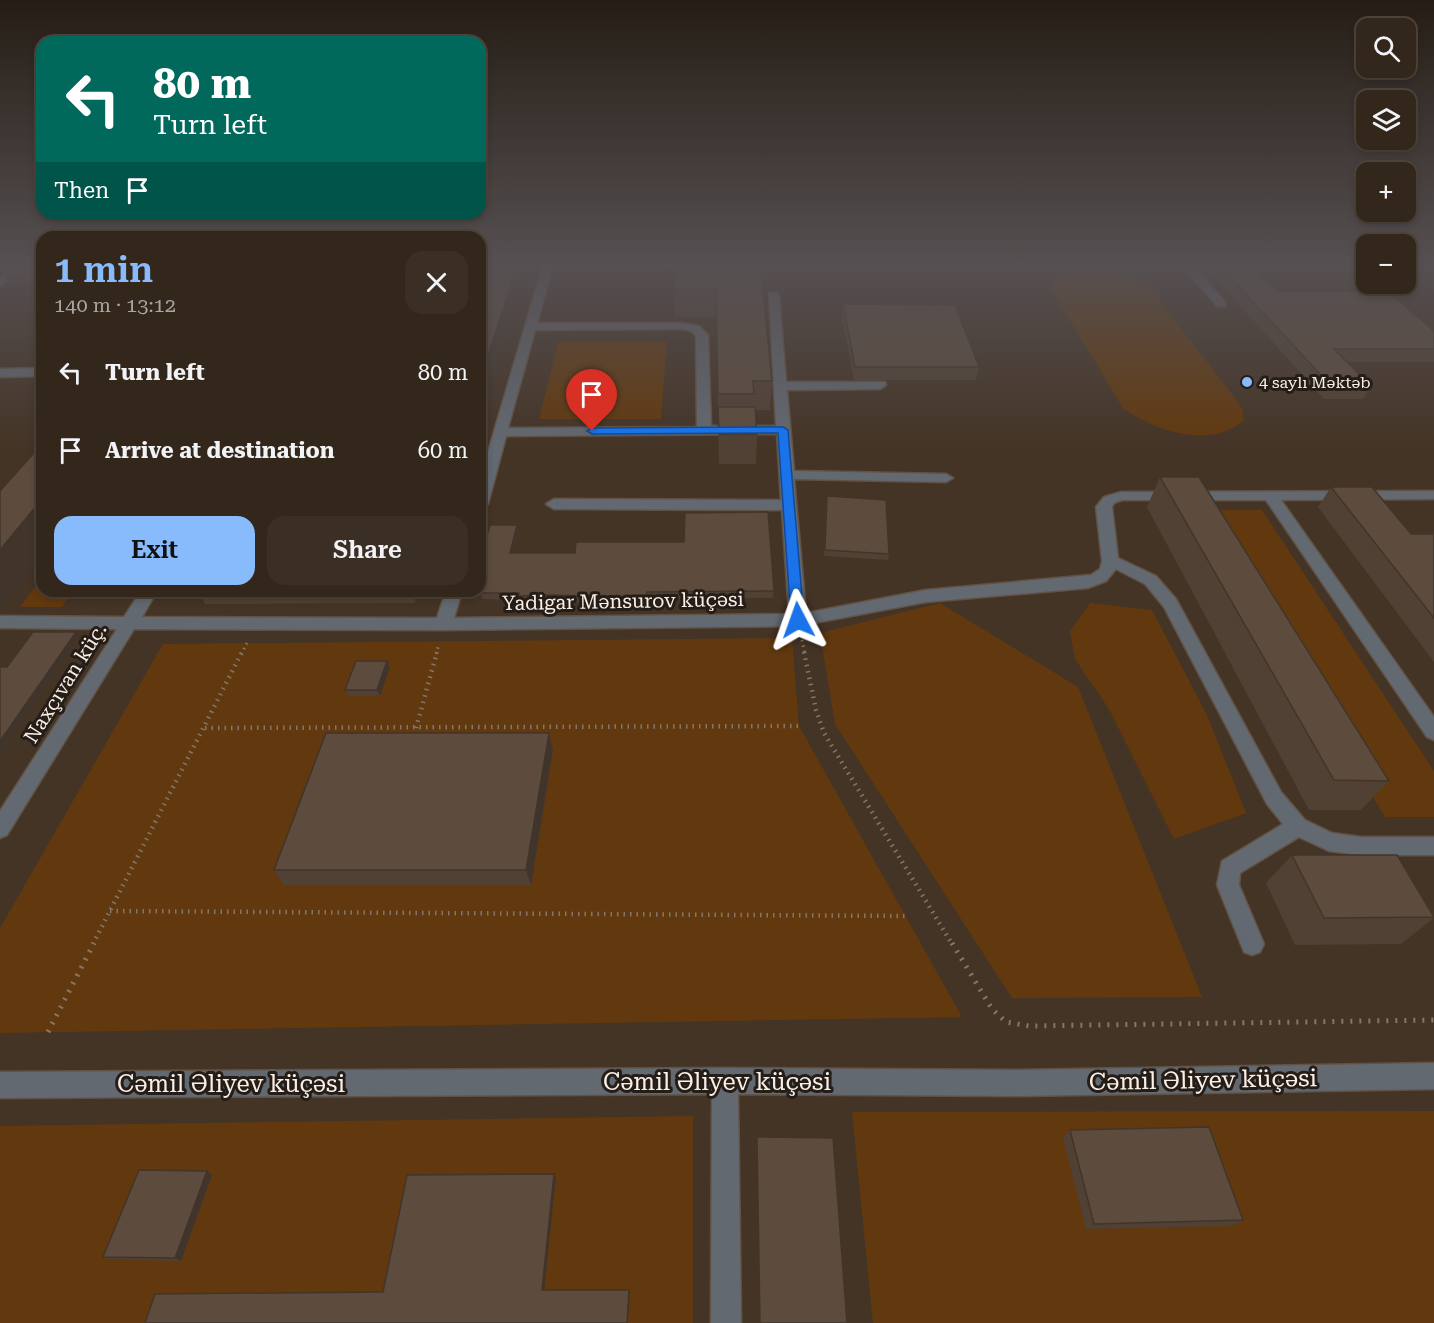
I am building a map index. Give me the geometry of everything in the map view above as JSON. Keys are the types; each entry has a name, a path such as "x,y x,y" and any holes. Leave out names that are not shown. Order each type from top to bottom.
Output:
{"street":[{"path":"486,484 532,324"},
{"path":"775,324 798,620"},
{"path":"531,327 695,328 702,334 705,430"},
{"path":"0,373 36,372"},
{"path":"780,386 880,385"},
{"path":"502,432 783,430"},
{"path":"787,475 946,478"},
{"path":"1269,494 1434,732"},
{"path":"1434,495 1121,496 1109,500 1104,507 1110,561 1142,573 1161,589 1178,615 1274,798 1298,826 1329,842 1361,846 1434,846"},
{"path":"554,504 790,505"},
{"name":"Yadigar Mənsurov küçəsi","path":"0,622 444,624 798,620 926,596 1088,582 1102,578 1109,570 1110,561"},
{"name":"Naxçıvan küç.","path":"0,829 145,597"},
{"path":"444,624 452,597"},
{"path":"1252,944 1228,885 1230,868 1298,826"},
{"name":"Cəmil Əliyev küçəsi","path":"0,1085 725,1081 1019,1083 1434,1076"},
{"path":"725,1081 726,1323"}],"path":[{"path":"798,620 816,710 824,733 992,1009 1006,1022 1029,1026 1434,1020"},
{"path":"416,728 444,624"},
{"path":"48,1032 247,643"},
{"path":"205,728 799,726"},
{"path":"110,911 905,916"}],"shaded area":[{"path":"1072,324 1177,324 1235,398 1243,410 1243,421 1214,434 1182,434 1150,424 1123,408"},
{"path":"558,342 667,342 661,419 539,419"},
{"path":"1203,510 1262,510 1434,771 1434,817 1385,817"},
{"path":"36,586 36,597 69,597 62,607 20,607"},
{"path":"940,603 1078,687 1202,997 1012,998 835,724 820,633"},
{"path":"1090,603 1152,610 1207,715 1246,813 1174,839 1109,709 1075,659 1070,631"},
{"path":"792,638 799,726 962,1017 0,1033 0,928 163,644"},
{"path":"1434,1111 1434,1323 873,1323 852,1112"},
{"path":"693,1116 693,1323 0,1323 0,1126"}],"building":[{"path":"486,324 498,324 486,361"},
{"path":"717,324 766,324 772,381 753,381 754,394 718,394"},
{"path":"847,324 962,324 979,367 855,367"},
{"path":"1273,324 1425,324 1434,331 1434,349 1334,349 1371,386 1331,386"},
{"path":"718,407 755,407 757,434 719,434"},
{"path":"36,451 36,506 0,550 0,491"},
{"path":"1160,477 1199,477 1389,781 1334,780"},
{"path":"1331,487 1372,487 1411,534 1434,534 1434,618"},
{"path":"827,496 886,500 889,554 825,550"},
{"path":"768,512 774,591 647,592 646,597 518,596 519,593 486,593 486,539 490,525 517,525 510,553 575,553 576,542 684,542 685,513"},
{"path":"203,597 414,597 202,598"},
{"path":"33,632 76,632 0,741 0,667 7,667"},
{"path":"356,661 387,661 377,690 345,690"},
{"path":"326,733 549,733 526,870 274,870"},
{"path":"1292,855 1397,855 1434,917 1324,918"},
{"path":"1209,1127 1243,1220 1094,1224 1070,1130"},
{"path":"757,1137 833,1138 847,1323 760,1323"},
{"path":"139,1170 207,1171 175,1258 103,1257"},
{"path":"554,1174 542,1290 629,1290 627,1323 145,1323 155,1294 383,1292 407,1175"}],"place":[{"name":"4 saylı Məktəb","path":"1247,382"}],"route":[{"path":"592,431 783,430 798,620"}]}
